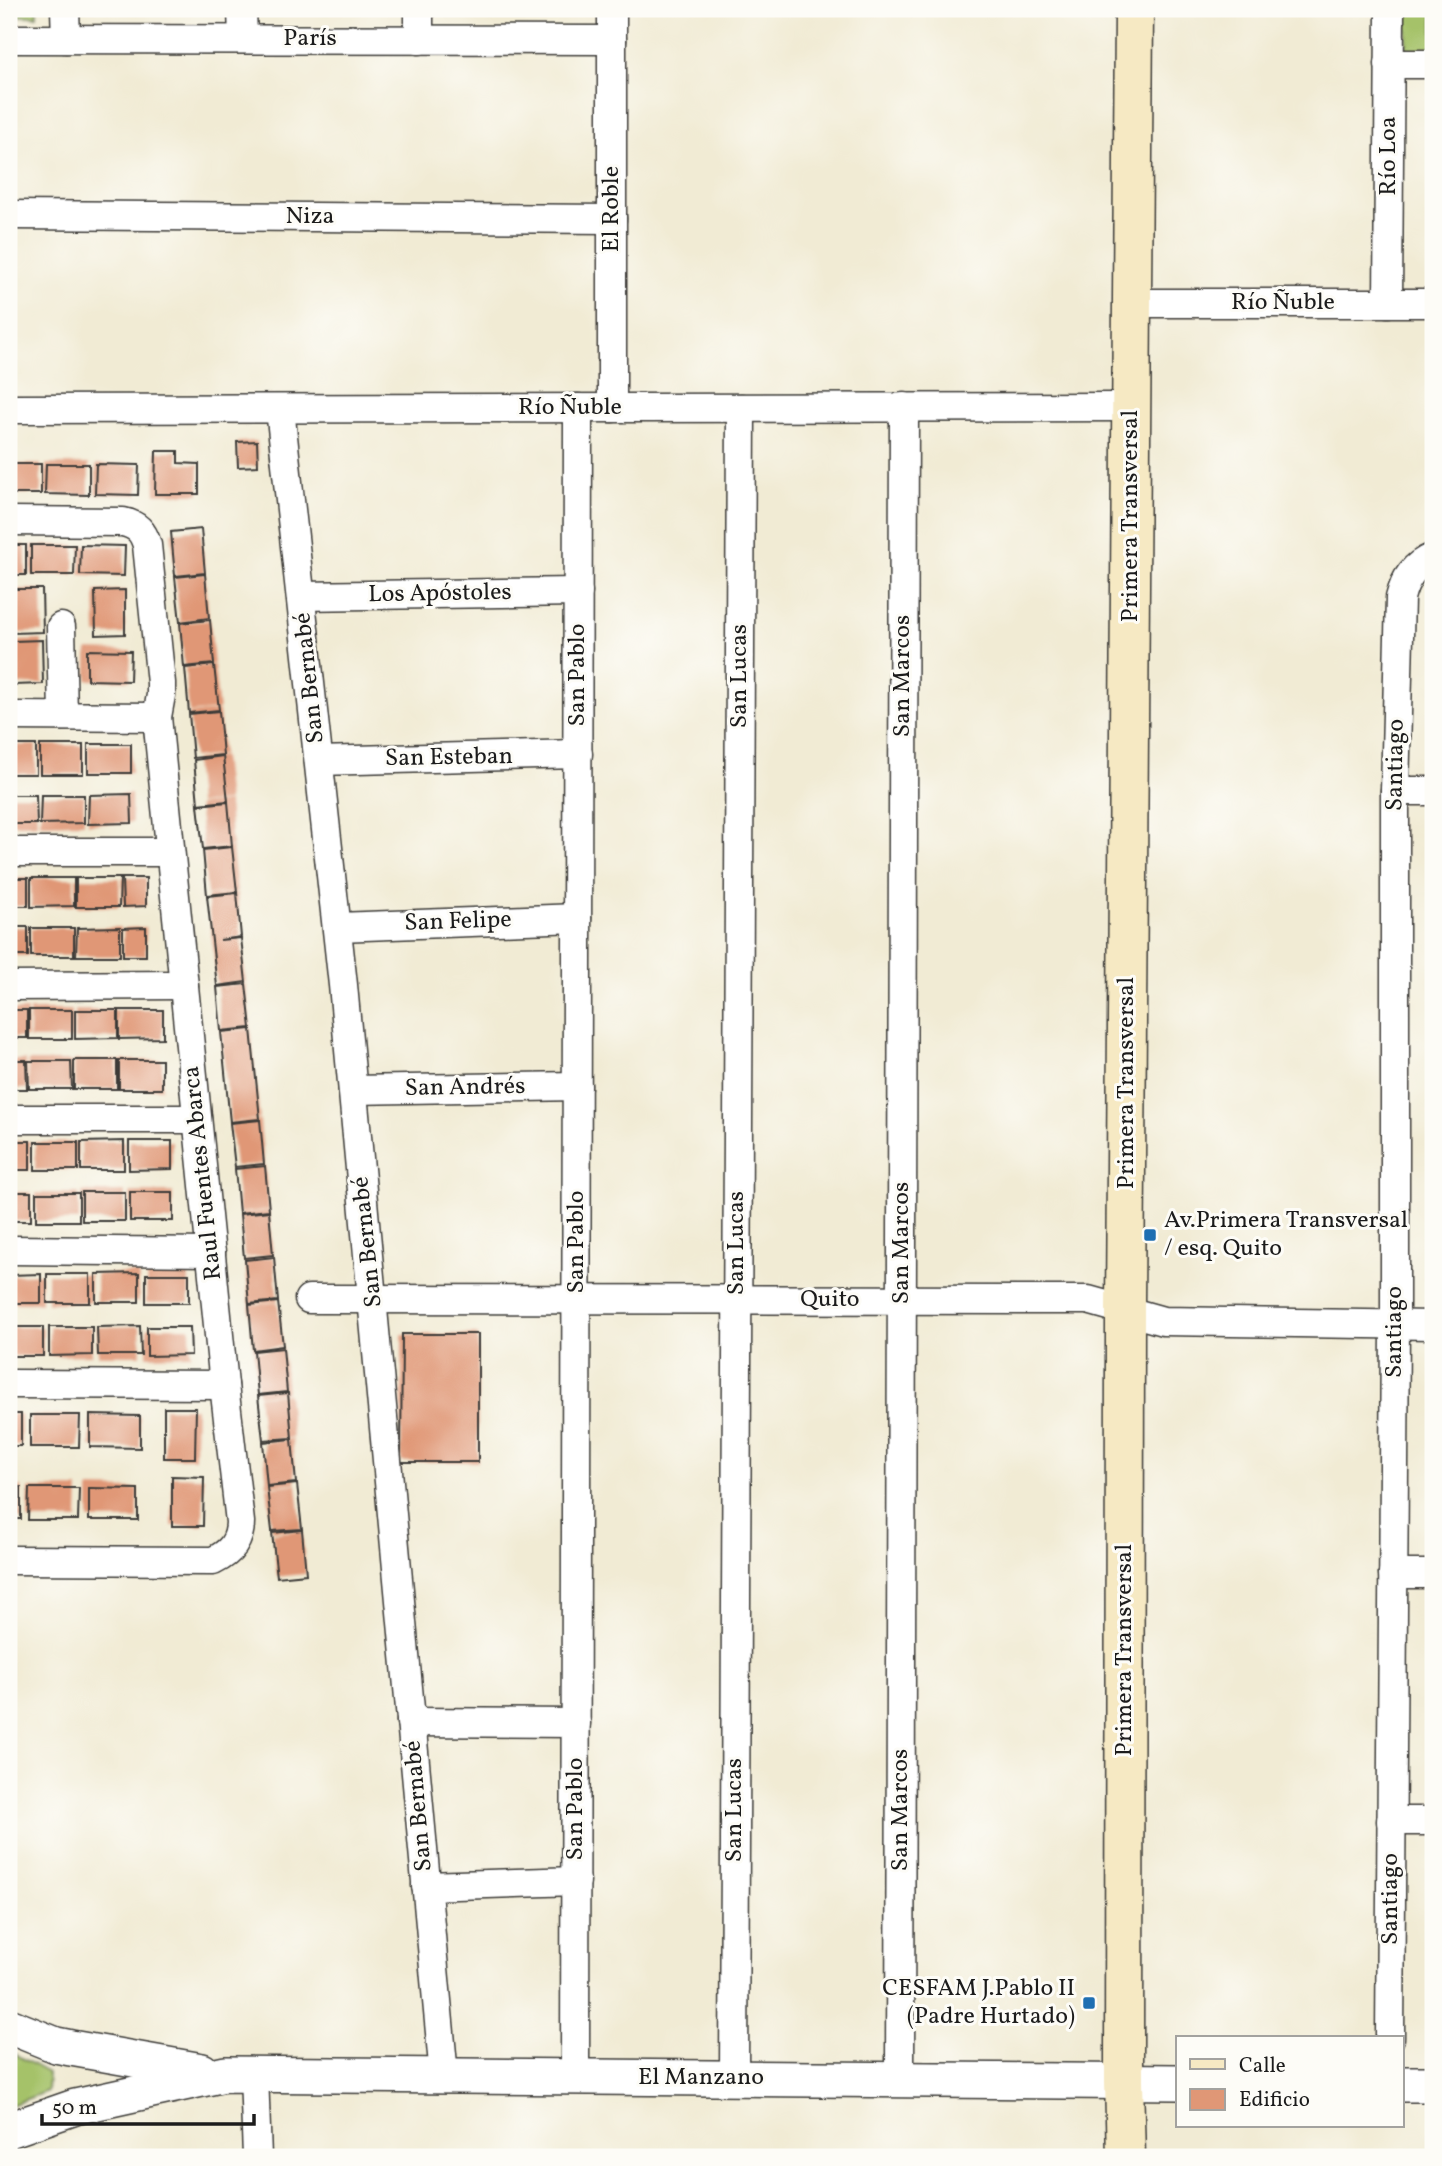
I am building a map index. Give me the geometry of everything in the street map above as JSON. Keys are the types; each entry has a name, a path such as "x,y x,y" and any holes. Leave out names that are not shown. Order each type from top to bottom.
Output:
{"main road":[{"name":"Primera Transversal","path":"1126,2157 1125,1310 1134,9"}],"street":[{"path":"65,9 66,39"},
{"path":"243,9 243,39"},
{"path":"419,9 419,40"},
{"name":"El Roble","path":"612,9 612,408"},
{"name":"Río Loa","path":"1388,303 1390,9"},
{"name":"París","path":"9,39 612,40"},
{"path":"1389,64 1433,64"},
{"name":"Niza","path":"9,215 612,219"},
{"name":"Río Ñuble","path":"1132,303 1433,303"},
{"name":"San Marcos","path":"900,2079 904,407"},
{"name":"Río Ñuble","path":"9,410 1132,407"},
{"name":"San Pablo","path":"575,2077 578,408"},
{"name":"San Lucas","path":"734,2078 741,408"},
{"name":"San Bernabé","path":"280,409 338,927 444,2076"},
{"name":"Raul Fuentes Abarca","path":"9,521 123,522 140,529 147,545 161,683 157,717 240,1522 237,1541 223,1557 213,1561 9,1560"},
{"name":"Santiago","path":"1390,2036 1395,1325 1395,791 1400,598 1408,576 1416,567 1433,557"},
{"name":"Los Apóstoles","path":"301,596 578,592"},
{"path":"61,627 63,716"},
{"path":"9,716 157,717"},
{"name":"San Esteban","path":"319,761 578,754"},
{"path":"1395,791 1433,791"},
{"path":"9,852 170,852"},
{"name":"San Felipe","path":"338,927 578,918"},
{"path":"9,986 184,985"},
{"name":"San Andrés","path":"353,1090 577,1086"},
{"path":"9,1119 197,1119"},
{"path":"9,1250 211,1252"},
{"name":"Quito","path":"309,1299 1088,1300 1163,1321 1433,1325"},
{"path":"9,1384 224,1385"},
{"path":"1393,1574 1433,1574"},
{"path":"411,1722 576,1723"},
{"path":"1391,1821 1433,1821"},
{"path":"426,1886 576,1881"},
{"name":"El Manzano","path":"9,2026 71,2048 239,2074 1176,2082"},
{"path":"71,2048 78,2073 75,2107"},
{"path":"239,2074 257,2157"},
{"name":"El Manzano","path":"9,2130 75,2107 239,2074"},
{"path":"1404,2084 1433,2084"}],"green space":[{"path":"9,9 37,9 37,16 9,16"},
{"path":"1407,9 1433,9 1433,54 1406,54"},
{"path":"9,2051 48,2073 47,2091 9,2106"}],"building":[{"path":"257,441 258,466 238,467 237,442"},
{"path":"156,451 178,451 178,463 199,464 199,494 155,494"},
{"path":"9,464 41,464 41,494 9,494"},
{"path":"46,464 89,464 89,495 45,494"},
{"path":"96,464 139,465 138,495 95,494"},
{"path":"201,529 205,573 175,576 171,532"},
{"path":"9,545 26,545 26,575 9,575"},
{"path":"31,545 75,545 74,575 31,575"},
{"path":"81,545 125,546 124,576 80,575"},
{"path":"205,574 209,618 180,622 175,577"},
{"path":"11,589 42,589 43,632 12,633"},
{"path":"125,590 125,634 96,635 95,591"},
{"path":"210,620 214,664 184,667 180,623"},
{"path":"42,640 43,684 13,685 13,641"},
{"path":"87,650 131,651 130,681 87,680"},
{"path":"214,665 219,710 189,713 185,668"},
{"path":"219,711 223,755 193,758 189,714"},
{"path":"88,744 131,744 131,773 88,773"},
{"path":"9,745 36,745 36,774 9,774"},
{"path":"40,745 83,745 83,774 40,774"},
{"path":"223,756 228,801 198,804 194,760"},
{"path":"131,794 132,823 88,824 89,795"},
{"path":"9,795 36,795 37,824 9,824"},
{"path":"41,795 84,795 84,823 40,824"},
{"path":"228,802 232,846 203,849 198,805"},
{"path":"232,847 237,892 207,895 203,850"},
{"path":"9,878 28,878 28,906 9,906"},
{"path":"31,878 74,878 74,906 31,907"},
{"path":"76,878 120,878 119,907 76,907"},
{"path":"122,878 146,878 146,906 123,907"},
{"path":"237,893 241,937 220,940 241,938 246,982 217,986 207,896"},
{"path":"9,927 28,927 28,956 9,956"},
{"path":"120,927 120,956 76,956 77,928"},
{"path":"146,927 146,956 123,956 123,928"},
{"path":"31,928 74,928 74,956 31,956"},
{"path":"246,984 251,1028 221,1031 217,987"},
{"path":"9,1010 27,1010 27,1038 9,1038"},
{"path":"29,1010 72,1010 72,1039 29,1039"},
{"path":"75,1010 118,1010 118,1038 75,1039"},
{"path":"119,1010 163,1010 163,1038 119,1039"},
{"path":"251,1029 260,1119 230,1122 221,1032"},
{"path":"9,1060 26,1060 27,1089 9,1089"},
{"path":"74,1060 117,1060 117,1089 74,1089"},
{"path":"119,1060 162,1060 162,1089 119,1089"},
{"path":"28,1061 71,1061 72,1089 29,1089"},
{"path":"260,1120 264,1164 235,1167 230,1123"},
{"path":"9,1141 30,1141 30,1170 9,1170"},
{"path":"124,1141 124,1170 81,1170 81,1142"},
{"path":"129,1141 172,1141 172,1169 129,1170"},
{"path":"35,1142 78,1142 78,1170 35,1170"},
{"path":"265,1166 269,1210 239,1213 235,1169"},
{"path":"9,1192 31,1192 31,1221 9,1221"},
{"path":"82,1192 125,1192 125,1221 82,1221"},
{"path":"130,1192 173,1192 173,1221 130,1221"},
{"path":"36,1193 79,1193 79,1221 36,1221"},
{"path":"269,1211 273,1255 244,1258 240,1214"},
{"path":"274,1257 278,1301 249,1304 245,1260"},
{"path":"139,1273 139,1302 96,1302 96,1274"},
{"path":"41,1274 41,1303 9,1303 9,1275"},
{"path":"47,1274 90,1274 90,1303 47,1303"},
{"path":"146,1274 189,1274 189,1303 146,1303"},
{"path":"278,1302 283,1346 253,1350 249,1305"},
{"path":"140,1326 141,1355 98,1355 97,1327"},
{"path":"9,1327 43,1327 43,1356 9,1356"},
{"path":"49,1327 92,1327 92,1355 49,1356"},
{"path":"147,1327 190,1327 191,1355 147,1356"},
{"path":"402,1334 478,1334 478,1462 401,1462"},
{"path":"283,1348 287,1392 258,1395 254,1351"},
{"path":"288,1393 292,1438 263,1440 258,1396"},
{"path":"164,1408 196,1408 195,1458 164,1458"},
{"path":"9,1414 21,1414 21,1446 9,1446"},
{"path":"30,1415 80,1415 79,1447 30,1447"},
{"path":"90,1415 140,1416 140,1448 90,1447"},
{"path":"292,1439 296,1483 267,1486 263,1442"},
{"path":"172,1476 204,1477 203,1526 172,1526"},
{"path":"297,1484 302,1529 272,1531 267,1487"},
{"path":"9,1487 21,1487 21,1519 9,1519"},
{"path":"29,1488 79,1488 78,1520 28,1520"},
{"path":"89,1488 138,1489 138,1520 89,1520"},
{"path":"302,1530 306,1574 277,1577 272,1533"}],"place":[{"name":"Av.Primera Transversal / esq. Quito","path":"1150,1235"},
{"name":"CESFAM J.Pablo II (Padre Hurtado)","path":"1089,2003"}]}
